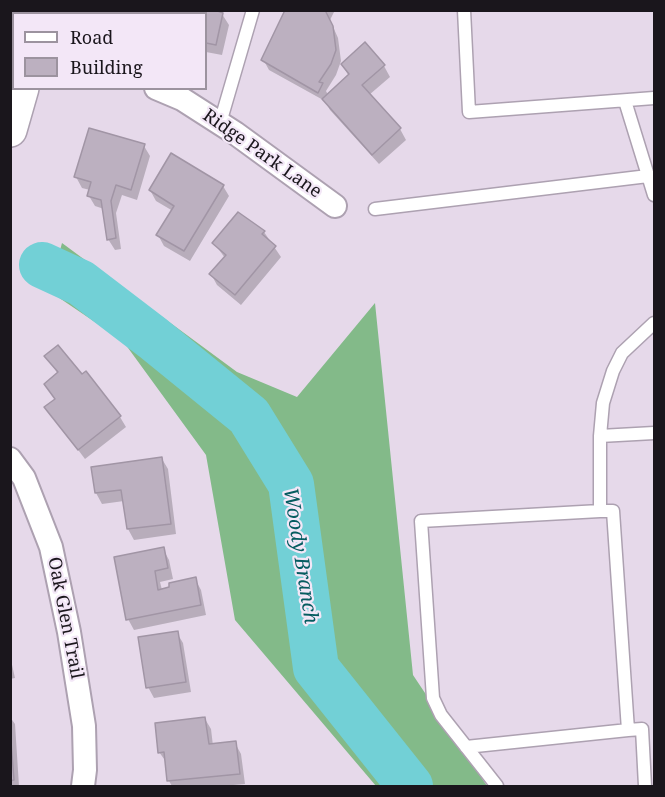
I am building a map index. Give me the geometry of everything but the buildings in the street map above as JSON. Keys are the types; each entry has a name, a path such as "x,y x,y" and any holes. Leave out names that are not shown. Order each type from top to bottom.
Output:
{"street":[{"path":"10,130 21,90"},
{"name":"Ridge Park Lane","path":"161,90 182,99 220,123 335,206"},
{"name":"Oak Glen Trail","path":"10,459 24,478 51,547 69,632 84,726 86,770 83,786"}],"lane":[{"path":"220,123 254,10"},
{"path":"464,10 469,112 654,98"},
{"path":"625,100 654,195"},
{"path":"375,209 648,176"},
{"path":"600,511 600,436 603,403 613,371 622,353 654,323"},
{"path":"600,436 654,433"},
{"path":"497,786 441,715 434,698 421,520 613,511 628,730"},
{"path":"466,747 642,729 645,786"}],"green space":[{"path":"62,243 237,372 297,397 375,303 413,675 487,786 376,786 235,620 206,455 123,341 49,291"}],"waterway":[{"name":"Woody Branch","path":"42,265 81,283 249,416 291,484 316,668 410,786"}]}
